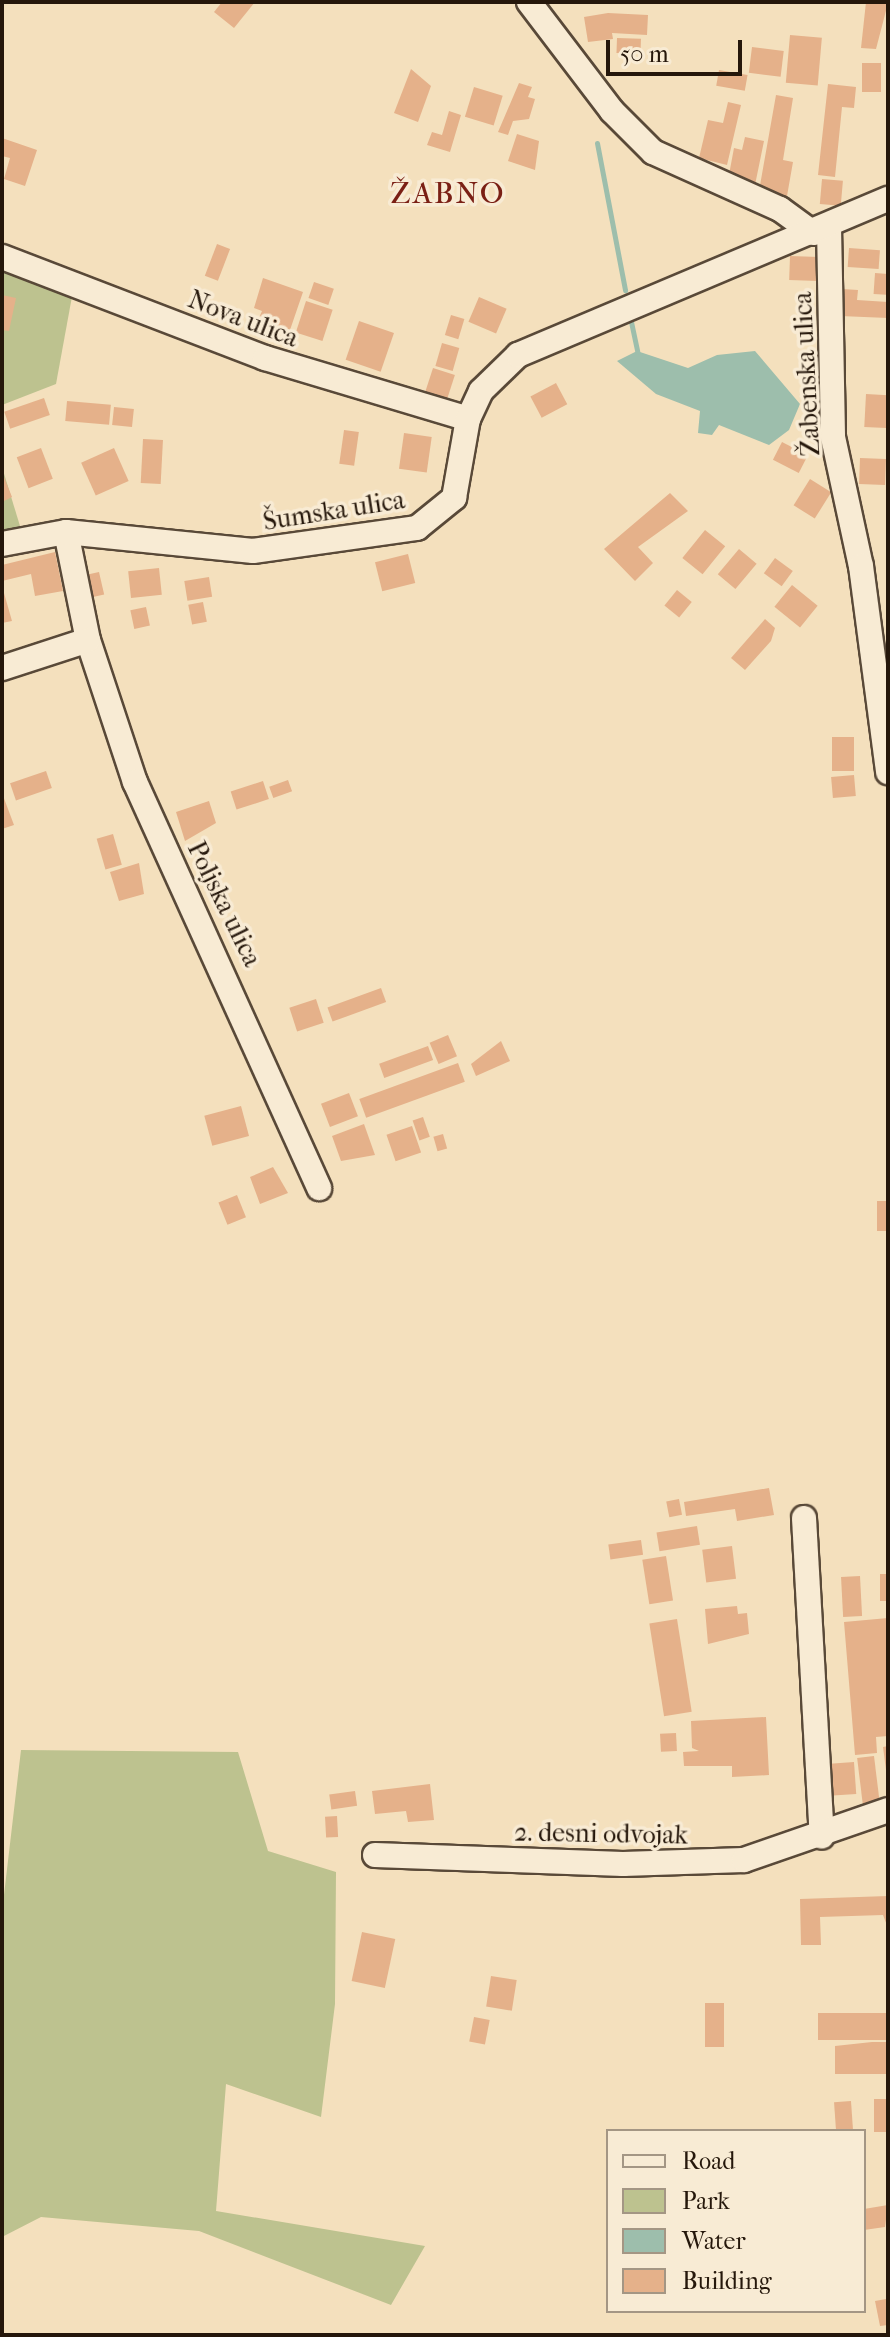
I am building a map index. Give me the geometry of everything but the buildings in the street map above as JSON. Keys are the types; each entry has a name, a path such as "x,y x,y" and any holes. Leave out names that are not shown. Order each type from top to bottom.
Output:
{"street":[{"path":"529,2 612,111 653,152 821,230 888,199"},
{"name":"Šumska ulica","path":"2,544 66,532 253,551 417,528 440,515 459,487 468,419 481,391 518,355 821,230"},
{"name":"Žabenska ulica","path":"821,230 833,437 861,566 888,772"},
{"name":"Nova ulica","path":"2,257 278,363 468,419"},
{"name":"Poljska ulica","path":"66,532 88,640 135,782 319,1188"},
{"path":"2,668 88,640"},
{"path":"804,1518 822,1836"},
{"name":"2. desni odvojak","path":"375,1855 687,1865 773,1855 888,1810"}],"green space":[{"path":"2,265 73,291 56,384 2,405"},
{"path":"2,467 20,526 2,533"},
{"path":"21,1750 238,1752 268,1851 336,1872 335,2004 321,2117 226,2084 216,2211 425,2246 391,2305 199,2231 41,2217 2,2237 2,1912"}],"water":[{"path":"637,351 688,368 717,355 755,351 800,404 789,430 769,445 719,425 712,435 698,433 700,411 656,394 617,361"}],"waterway":[{"path":"597,143 625,290"},
{"path":"630,317 637,351"}],"district":[{"name":"ŽABNO","path":"448,194"}]}
